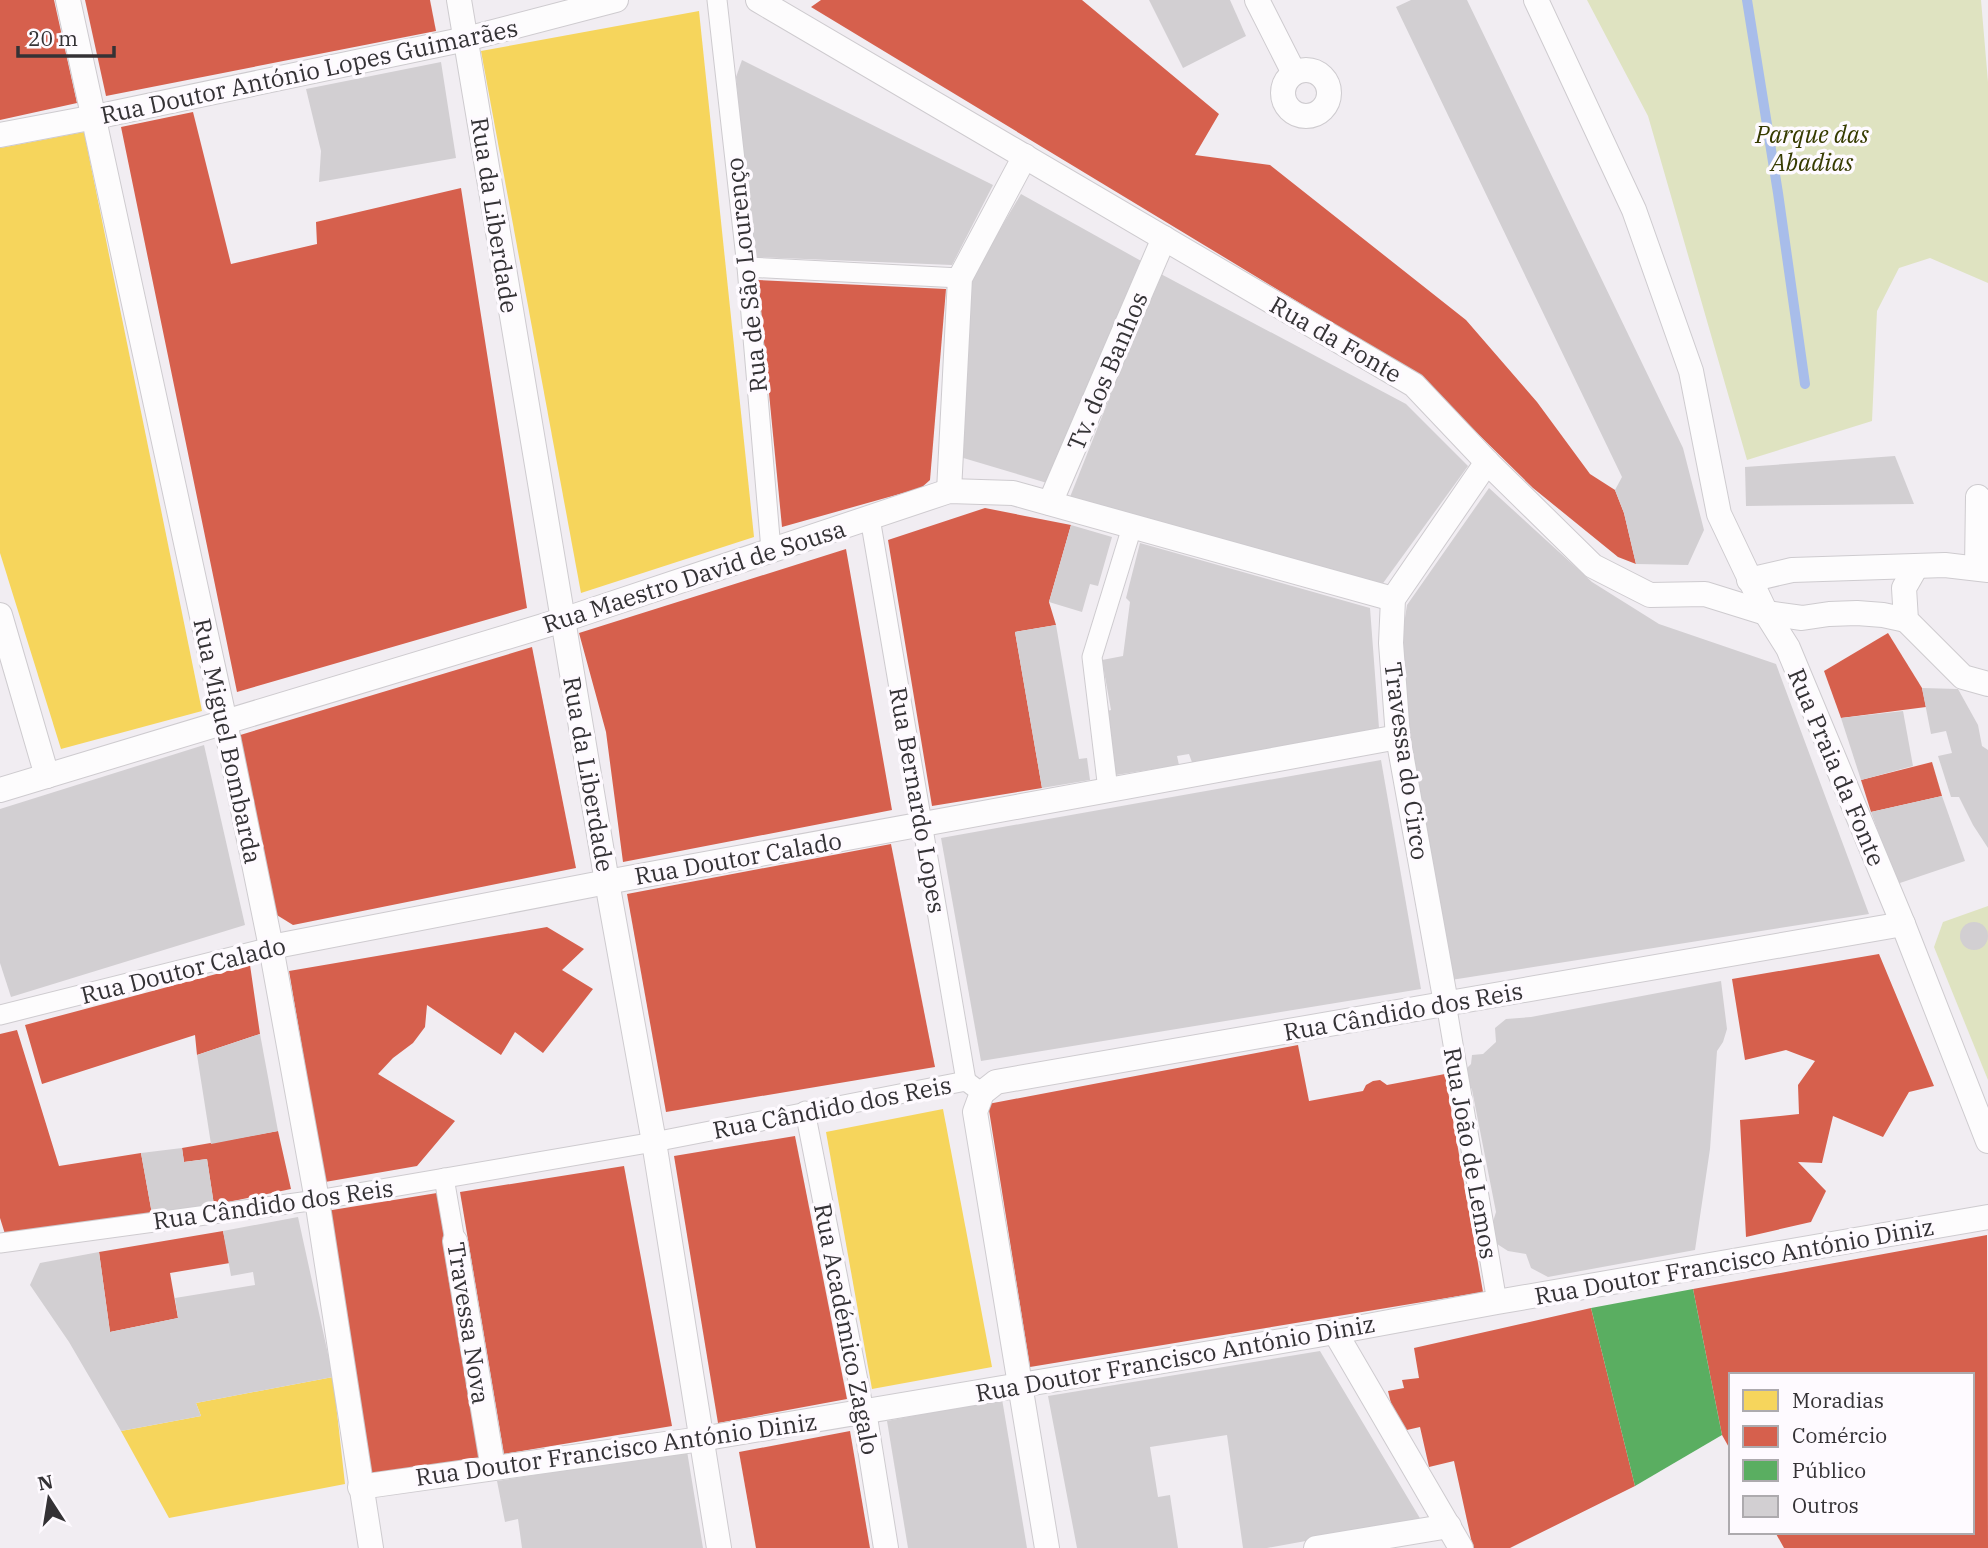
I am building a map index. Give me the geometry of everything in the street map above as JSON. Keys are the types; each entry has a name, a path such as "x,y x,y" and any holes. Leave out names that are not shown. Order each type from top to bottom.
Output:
{"street":[{"name":"Rua Miguel Bombarda","path":"68,0 225,722 271,947 317,1200 370,1548"},
{"name":"Rua da Liberdade","path":"459,0 607,882 654,1142 719,1548"},
{"name":"Rua Doutor António Lopes Guimarães","path":"0,135 466,39 616,0"},
{"name":"Rua de São Lourenço","path":"717,0 747,267 771,550"},
{"name":"Rua da Fonte","path":"758,0 1414,385 1592,566 1650,595 1705,594 1766,613 1802,618 1857,613 1906,620"},
{"path":"1257,0 1294,73"},
{"name":"Rua Praia da Fonte","path":"1536,0 1634,210 1691,371 1719,514 1749,580 1788,648 1903,924 1988,1141"},
{"path":"949,491 960,278 1025,156"},
{"name":"Tv. dos Banhos","path":"1050,503 1164,238"},
{"path":"747,267 960,278"},
{"path":"1393,599 1487,462"},
{"name":"Rua Maestro David de Sousa","path":"0,790 563,620 949,491 1013,493 1393,599"},
{"path":"1749,580 1792,570 1945,565 1983,569 1978,497"},
{"name":"Rua Bernardo Lopes","path":"870,518 922,824 974,1087 975,1112 1047,1548"},
{"path":"1108,790 1092,656 1132,527"},
{"path":"1916,566 1904,588 1906,620 1963,677 1988,684"},
{"name":"Travessa do Circo","path":"1393,599 1391,643 1398,737 1446,1003"},
{"path":"0,615 47,776"},
{"name":"Rua Doutor Calado","path":"1,1013 271,947 607,882 1398,737"},
{"name":"Rua Cândido dos Reis","path":"0,1243 317,1200 654,1142 805,1111 974,1087 1903,924"},
{"name":"Rua João de Lemos","path":"1446,1003 1497,1302"},
{"name":"Rua Académico Zagalo","path":"805,1111 864,1411 886,1548"},
{"name":"Travessa Nova","path":"444,1178 493,1468"},
{"name":"Rua Doutor Francisco António Diniz","path":"360,1487 701,1439 1335,1332 1988,1217"},
{"path":"1335,1332 1461,1548"},
{"path":"1316,1548 1449,1526"}],"green space":[{"name":"Parque das Abadias","path":"1587,0 1981,0 1988,82 1988,283 1930,258 1899,268 1877,311 1872,421 1747,460 1648,116"},
{"path":"1988,906 1988,1080 1934,947 1943,922"}],"building: Moradias":[{"path":"699,11 754,537 581,593 481,51"},
{"path":"84,132 202,711 61,749 0,553 0,148"},
{"path":"943,1109 992,1367 872,1389 826,1132"},
{"path":"333,1377 345,1484 169,1518 121,1431 201,1416 196,1403"}],"building: Comércio":[{"path":"0,0 54,0 77,103 0,120"},
{"path":"85,0 430,0 436,31 106,96"},
{"path":"821,0 1082,0 1219,114 1195,155 1270,165 1466,320 1537,402 1590,474 1615,490 1624,513 1636,564 1618,557 1533,488 1417,374 811,7"},
{"path":"193,112 231,264 317,244 316,222 461,188 527,608 237,692 121,127"},
{"path":"758,280 946,289 930,480 921,488 782,527"},
{"path":"985,508 1071,525 1049,602 1056,625 1015,632 1042,788 932,806 888,540"},
{"path":"846,549 892,810 623,862 606,732 579,633"},
{"path":"1888,633 1922,688 1926,707 1841,718 1824,671"},
{"path":"532,647 576,868 293,925 272,912 237,736"},
{"path":"1932,762 1942,796 1871,812 1861,780"},
{"path":"891,844 935,1067 666,1112 627,894"},
{"path":"547,927 584,949 562,970 593,989 543,1053 515,1032 501,1055 427,1005 425,1027 413,1043 378,1074 455,1121 417,1166 325,1182 289,971"},
{"path":"1879,954 1934,1086 1909,1092 1883,1137 1833,1116 1822,1163 1798,1162 1826,1191 1811,1222 1746,1237 1740,1120 1799,1114 1798,1085 1815,1061 1786,1050 1745,1060 1732,979"},
{"path":"250,965 260,1034 197,1055 195,1035 42,1084 25,1025"},
{"path":"17,1030 59,1166 141,1153 152,1214 5,1234 0,1218 0,1034"},
{"path":"1298,1045 1309,1101 1363,1091 1366,1085 1373,1081 1380,1080 1387,1085 1445,1074 1483,1292 1030,1367 988,1104"},
{"path":"278,1131 291,1189 214,1205 207,1159 184,1162 182,1148"},
{"path":"795,1136 847,1399 718,1423 674,1156"},
{"path":"624,1166 672,1426 504,1454 460,1192"},
{"path":"437,1193 480,1458 371,1476 326,1211"},
{"path":"223,1231 230,1263 170,1273 178,1318 110,1332 99,1252"},
{"path":"1987,1235 1988,1548 1784,1548 1776,1534 1974,1534 1974,1373 1729,1373 1729,1447 1722,1435 1693,1289"},
{"path":"1591,1308 1635,1486 1510,1548 1473,1548 1454,1461 1429,1467 1420,1427 1398,1432 1388,1391 1404,1388 1402,1380 1419,1378 1414,1348"},
{"path":"850,1431 870,1548 756,1548 739,1452"}],"building: Público":[{"path":"1693,1289 1722,1435 1635,1486 1591,1308"}],"building: Outros":[{"path":"1149,0 1230,0 1246,36 1183,68"},
{"path":"1411,0 1467,0 1683,448 1704,530 1688,565 1636,564 1624,513 1615,490 1622,477 1396,7"},
{"path":"742,60 993,185 952,265 753,257 736,77"},
{"path":"441,62 456,158 319,182 321,151 306,89"},
{"path":"1021,194 1143,262 1047,483 960,457 971,278"},
{"path":"1159,273 1406,404 1468,466 1381,586 1070,497"},
{"path":"1895,456 1914,504 1746,506 1745,467"},
{"path":"1489,488 1592,582 1659,624 1776,664 1869,914 1451,980 1408,736 1401,643 1407,605"},
{"path":"1071,525 1112,537 1098,586 1090,584 1082,612 1049,602"},
{"path":"1140,543 1370,608 1379,728 1193,765 1189,754 1177,756 1179,765 1116,775 1104,712 1111,710 1102,660 1123,656 1130,602 1126,598"},
{"path":"1056,625 1079,759 1087,758 1090,780 1042,788 1015,632"},
{"path":"1922,688 1958,689 1978,725 1982,746 1988,750 1988,848 1959,797 1951,797 1938,756 1952,753 1946,731 1931,734"},
{"path":"1903,711 1913,766 1861,780 1841,718"},
{"path":"204,745 245,925 11,997 0,963 0,809"},
{"path":"1381,760 1421,989 981,1061 941,838"},
{"path":"1942,796 1965,861 1897,884 1871,812"},
{"path":"1974,922 1984,926 1988,936 1984,946 1974,950 1964,946 1960,936 1964,926"},
{"path":"1721,981 1727,1029 1717,1051 1710,1149 1695,1250 1548,1277 1531,1268 1526,1254 1508,1251 1494,1242 1491,1228 1496,1212 1467,1068 1471,1064 1472,1055 1483,1054 1496,1042 1495,1028 1506,1019 1531,1017"},
{"path":"260,1034 278,1131 211,1144 197,1055"},
{"path":"182,1148 184,1162 207,1159 214,1205 152,1214 141,1153"},
{"path":"298,1217 333,1377 196,1403 201,1416 121,1431 69,1342 30,1285 40,1263 99,1252 110,1332 178,1318 175,1298 255,1285 253,1272 231,1276 223,1231"},
{"path":"1320,1351 1421,1520 1267,1548 1243,1548 1227,1435 1150,1447 1158,1497 1170,1495 1178,1548 1077,1548 1048,1396"},
{"path":"1002,1399 1027,1548 908,1548 887,1421"},
{"path":"687,1451 703,1548 522,1548 518,1519 505,1522 497,1481"}],"waterway":[{"path":"1747,0 1805,384"}]}
